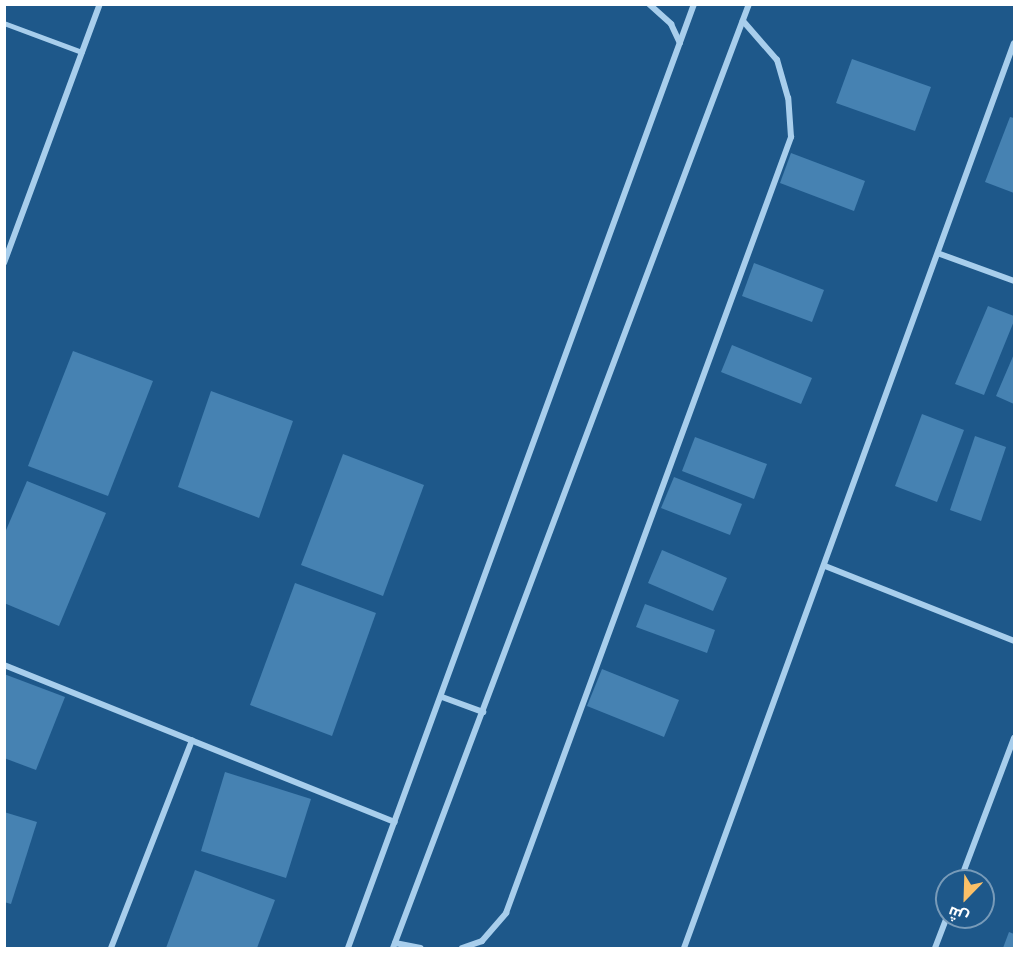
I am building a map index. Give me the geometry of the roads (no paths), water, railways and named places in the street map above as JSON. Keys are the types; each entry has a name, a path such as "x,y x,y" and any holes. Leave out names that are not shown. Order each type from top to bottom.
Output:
{"street":[{"path":"4,263 100,4"},
{"path":"650,4 671,24 680,44"},
{"path":"348,948 442,697 694,4"},
{"path":"421,948 394,946 749,4"},
{"path":"462,948 482,941 506,913 791,137 789,98 777,60 743,21"},
{"path":"684,948 940,254 1014,43"},
{"path":"940,254 1014,281"},
{"path":"825,566 1014,641"},
{"path":"4,665 395,822"},
{"path":"442,697 483,712"},
{"path":"965,869 1014,738"},
{"path":"111,948 192,740"},
{"path":"935,948 942,929"}],"lane":[{"path":"4,23 82,52"}]}
